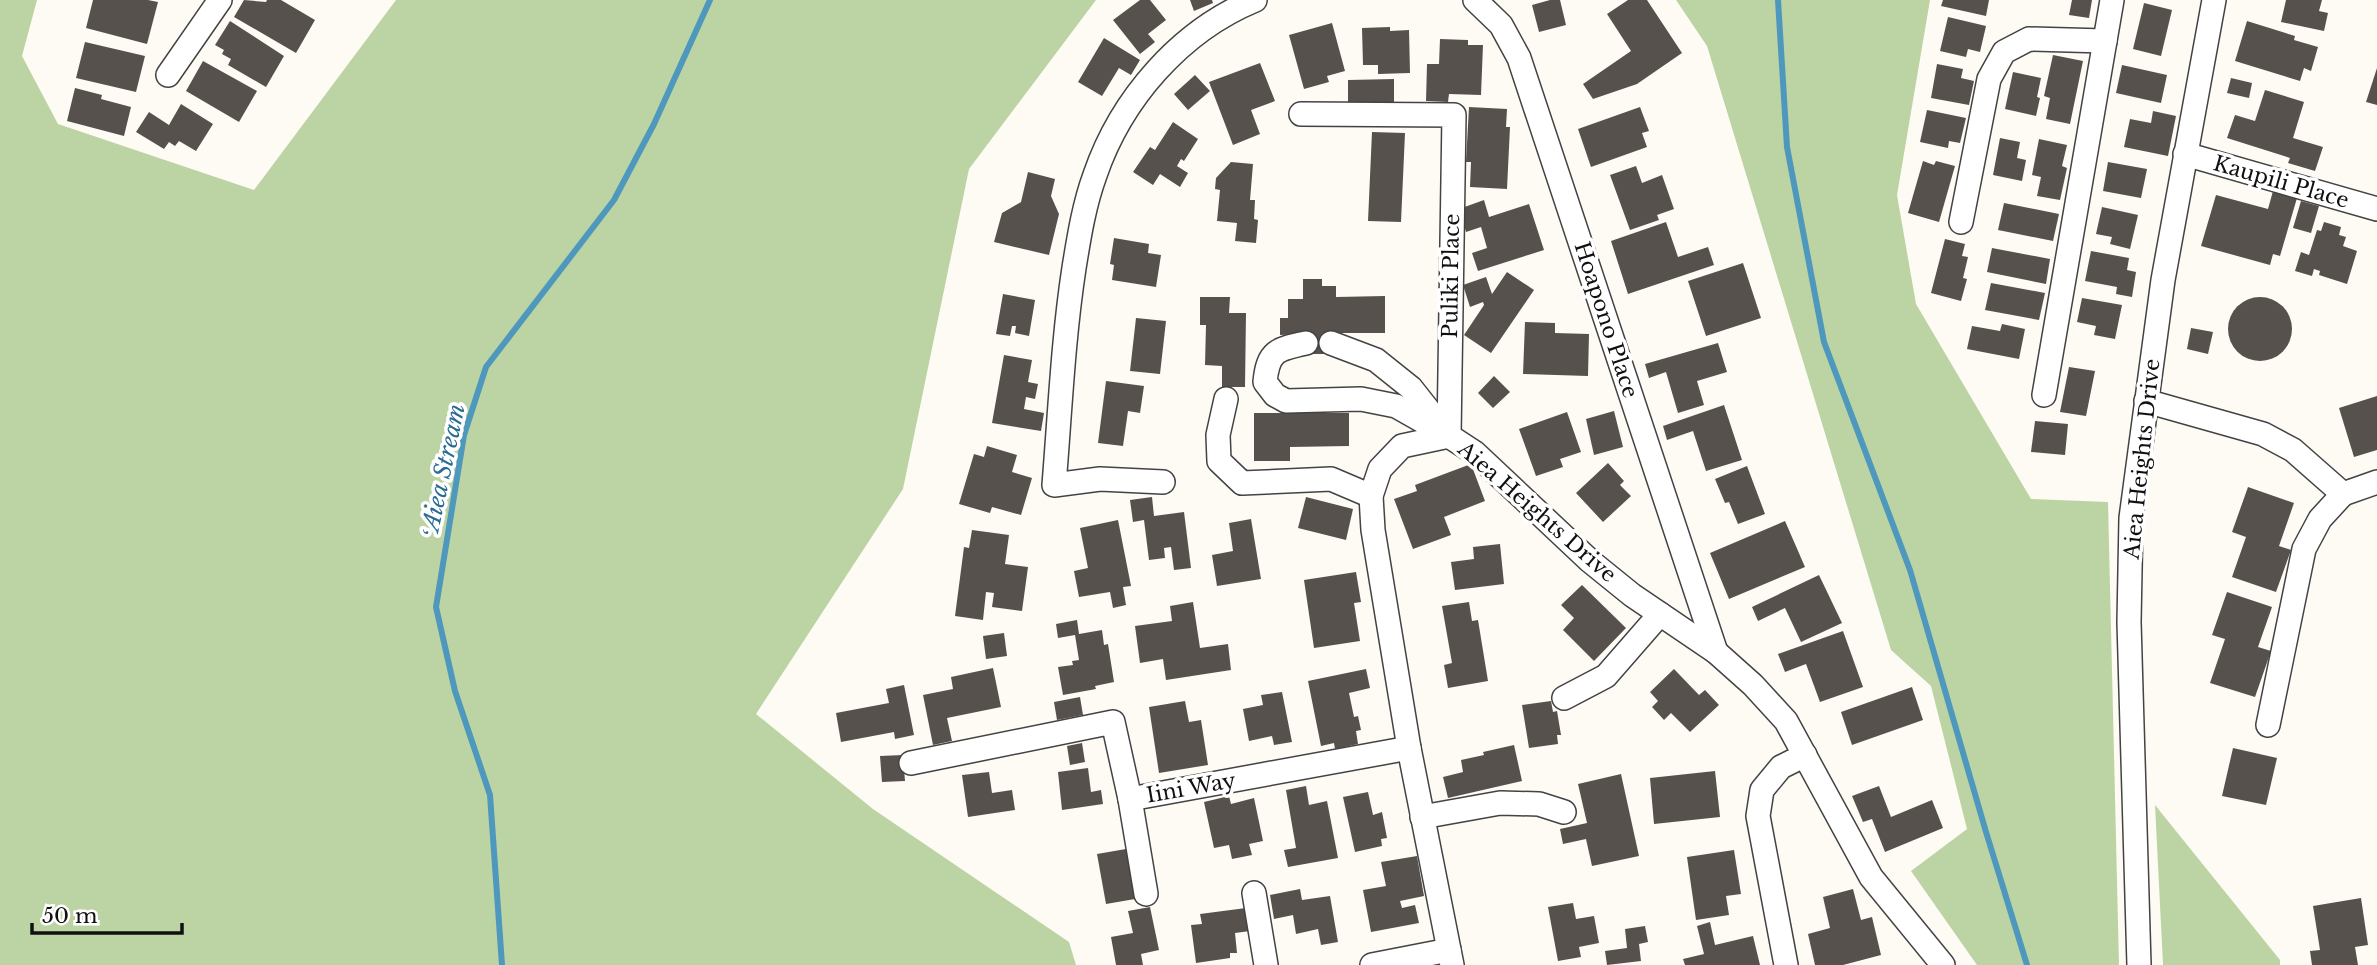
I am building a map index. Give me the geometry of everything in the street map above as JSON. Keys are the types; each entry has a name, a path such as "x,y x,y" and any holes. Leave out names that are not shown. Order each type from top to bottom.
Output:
{"street":[{"path":"168,75 220,0"},
{"path":"1163,482 1100,478 1054,485 1067,314 1082,217 1095,174 1117,126 1147,81 1185,42 1236,8 1255,0"},
{"name":"Hoapono Place","path":"1475,0 1501,25 1519,58 1716,652"},
{"path":"2044,395 2112,0"},
{"name":"Aiea Heights Drive","path":"2139,965 2129,622 2131,518 2163,280 2214,0"},
{"path":"1961,222 1989,79 2004,52 2029,39 2105,41"},
{"name":"Puliki Place","path":"1300,114 1454,115 1449,436"},
{"name":"Kaupili Place","path":"2185,155 2377,209"},
{"path":"1306,343 1283,347 1272,356 1265,382 1275,395 1286,401 1361,399 1396,406 1449,436"},
{"path":"1331,343 1376,360 1403,381 1449,436"},
{"path":"1226,399 1218,435 1219,461 1242,483 1331,479 1371,496"},
{"path":"2146,401 2263,434 2293,450 2343,495"},
{"name":"Aiea Heights Drive","path":"1450,958 1409,748 1374,530 1371,496 1380,469 1402,446 1449,436 1475,453 1590,561 1716,652 1753,684 1786,721 1871,877 1943,965"},
{"path":"2268,725 2304,549 2320,519 2343,495 2377,482"},
{"path":"1564,698 1606,676 1660,614"},
{"name":"Iini Way","path":"911,763 1113,722 1130,799 1409,748"},
{"path":"1786,965 1758,816 1762,790 1781,767 1805,755"},
{"path":"1130,799 1146,894"},
{"path":"1422,817 1500,803 1539,804 1564,812"},
{"path":"1254,893 1266,965"},
{"path":"1372,965 1450,958"}],"green space":[{"path":"0,0 37,0 22,56 58,124 254,190 396,0 1096,0 969,169 903,489 756,714 873,809 1069,942 1076,965 0,965"},
{"path":"1676,0 1930,0 1897,195 1916,304 2031,499 2108,502 2119,965 1977,965 1911,871 1967,829 1931,686 1891,650 1707,46"},
{"path":"2155,805 2280,960 2280,965 2163,965"}],"building":[{"path":"93,0 158,2 147,44 86,28"},
{"path":"244,0 281,0 315,20 296,53 234,17"},
{"path":"1140,0 1150,0 1166,20 1148,34 1155,42 1140,54 1113,20"},
{"path":"1190,0 1212,0 1213,3 1194,11"},
{"path":"1560,0 1566,25 1539,32 1532,5"},
{"path":"1628,0 1647,0 1682,53 1637,84 1593,99 1583,84 1631,51 1607,14"},
{"path":"1943,0 1989,0 1986,16 1941,6"},
{"path":"2072,0 2092,0 2089,18 2069,15"},
{"path":"2286,0 2322,0 2319,11 2328,13 2324,31 2281,22"},
{"path":"2144,3 2172,10 2161,56 2133,49"},
{"path":"1948,17 1986,26 1980,52 1968,49 1966,57 1940,51"},
{"path":"230,21 284,56 266,87 228,65 231,59 222,54 224,50 215,45"},
{"path":"2247,21 2295,36 2294,40 2318,47 2311,71 2304,68 2300,81 2235,61"},
{"path":"1332,23 1345,71 1327,76 1329,82 1304,89 1289,35"},
{"path":"1390,27 1390,31 1409,30 1410,73 1378,74 1378,65 1363,65 1362,28"},
{"path":"1104,38 1140,60 1131,75 1119,68 1102,96 1078,82"},
{"path":"1440,39 1468,40 1468,45 1483,45 1481,95 1449,94 1448,102 1426,101 1427,64 1439,64"},
{"path":"85,42 145,56 136,92 76,78"},
{"path":"2053,55 2083,61 2070,124 2046,119 2050,98 2044,96"},
{"path":"203,61 257,91 239,122 186,91"},
{"path":"1260,63 1275,101 1251,110 1260,134 1233,145 1209,82"},
{"path":"1937,64 1963,69 1961,78 1974,81 1969,105 1931,98"},
{"path":"2122,65 2167,75 2161,103 2116,93"},
{"path":"2377,68 2377,105 2366,102"},
{"path":"2013,72 2041,78 2036,116 2005,109"},
{"path":"1195,75 1210,91 1188,110 1174,94"},
{"path":"2231,78 2252,83 2249,98 2227,93"},
{"path":"1394,79 1394,105 1348,106 1348,80"},
{"path":"75,88 131,107 124,136 67,121"},
{"path":"2265,90 2304,102 2293,138 2323,147 2315,171 2288,163 2290,158 2227,138 2235,115 2255,121"},
{"path":"181,104 213,124 196,151 179,141 175,146 169,142 164,149 136,132 149,112 169,125"},
{"path":"1469,107 1507,109 1506,127 1510,127 1507,189 1470,187 1471,162 1466,162"},
{"path":"1640,107 1649,131 1642,133 1647,147 1591,167 1578,129"},
{"path":"1927,110 1966,118 1960,143 1949,141 1948,148 1920,142"},
{"path":"2153,111 2176,116 2168,156 2124,147 2130,119 2151,123"},
{"path":"1173,122 1198,139 1184,161 1181,159 1177,166 1188,173 1180,187 1160,174 1153,185 1133,172 1150,147 1155,150"},
{"path":"1372,132 1405,133 1401,222 1368,221"},
{"path":"2000,138 2020,142 2017,158 2026,160 2022,181 1993,175"},
{"path":"2039,139 2067,145 2062,166 2067,168 2060,200 2037,196 2041,177 2032,175"},
{"path":"1923,161 1934,165 1936,161 1955,166 1939,222 1908,213"},
{"path":"1231,162 1253,164 1250,200 1255,200 1254,219 1258,220 1256,243 1235,241 1237,223 1217,221 1220,190 1215,189 1216,178"},
{"path":"2108,162 2147,169 2141,198 2103,191"},
{"path":"1636,166 1642,183 1662,175 1674,209 1657,215 1659,220 1630,230 1610,175"},
{"path":"1028,172 1055,179 1051,196 1059,214 1049,255 994,242 1002,213 1021,202"},
{"path":"2273,191 2297,198 2280,256 2273,254 2270,265 2201,246 2216,195 2268,209"},
{"path":"1484,200 1489,217 1529,204 1544,250 1478,271 1472,253 1487,248 1481,227 1466,232 1459,209"},
{"path":"2301,201 2319,206 2311,233 2293,228"},
{"path":"2004,203 2059,214 2053,241 1998,230"},
{"path":"2102,207 2138,215 2130,249 2110,244 2112,237 2096,234"},
{"path":"1666,222 1678,257 1708,247 1714,265 1628,294 1611,241"},
{"path":"2324,222 2341,227 2339,235 2346,237 2343,246 2357,251 2347,284 2319,275 2320,271 2314,269 2312,276 2295,271 2301,252 2309,255 2317,230 2321,231"},
{"path":"1114,238 1149,244 1148,253 1161,255 1156,287 1112,280 1114,265 1110,264"},
{"path":"1945,239 1965,244 1962,256 1968,257 1963,278 1967,279 1961,301 1931,293"},
{"path":"1992,248 2050,259 2046,284 1987,272"},
{"path":"2091,251 2129,258 2127,270 2136,272 2132,297 2116,294 2117,287 2085,281"},
{"path":"1743,263 1761,318 1706,336 1688,281"},
{"path":"1507,272 1534,290 1491,353 1464,335 1484,305 1483,302 1470,307 1463,285 1486,277 1492,294"},
{"path":"1303,279 1322,279 1322,286 1336,286 1336,297 1385,296 1385,333 1331,333 1331,354 1306,354 1305,334 1280,335 1280,318 1288,318 1288,299 1303,299"},
{"path":"1991,283 2045,293 2039,320 1985,310"},
{"path":"1003,294 1035,300 1029,336 1015,333 1016,326 1012,326 1010,336 996,334"},
{"path":"1200,297 1230,297 1229,313 1246,313 1245,387 1222,387 1222,366 1205,365 1206,325 1200,325"},
{"path":"2260,297 2272,299 2283,306 2290,317 2290,341 2283,352 2272,359 2260,361 2248,359 2237,352 2230,341 2228,329 2230,317 2237,306 2248,299"},
{"path":"2082,298 2122,305 2115,339 2094,335 2096,326 2077,322"},
{"path":"1136,318 1166,321 1160,374 1130,371"},
{"path":"1525,322 1555,323 1555,333 1589,334 1588,376 1523,374"},
{"path":"2002,324 2025,329 2019,359 1967,349 1972,326 2000,331"},
{"path":"2191,328 2213,332 2208,354 2187,349"},
{"path":"1718,343 1727,372 1697,381 1704,405 1678,413 1666,372 1649,378 1645,364"},
{"path":"1004,355 1032,360 1028,382 1038,384 1035,399 1026,397 1024,409 1044,413 1041,431 992,423"},
{"path":"2069,367 2095,371 2086,416 2060,412"},
{"path":"1494,376 1510,392 1493,408 1478,393"},
{"path":"1106,381 1144,386 1140,413 1128,411 1123,446 1098,443"},
{"path":"2377,396 2377,450 2354,457 2339,408"},
{"path":"1724,405 1742,460 1706,471 1693,431 1667,440 1663,426"},
{"path":"1614,411 1623,447 1594,455 1586,419"},
{"path":"1567,412 1581,452 1560,459 1563,467 1536,476 1519,429"},
{"path":"1254,413 1349,413 1349,446 1290,447 1290,461 1254,461"},
{"path":"2035,421 2068,424 2065,455 2031,452"},
{"path":"987,446 1017,455 1012,472 1032,478 1021,515 992,507 990,513 959,504 974,454 984,457"},
{"path":"1608,463 1624,481 1620,485 1631,496 1603,522 1576,493"},
{"path":"1471,464 1485,501 1444,517 1451,535 1413,549 1394,499 1417,491 1415,485"},
{"path":"1747,466 1765,514 1738,524 1715,479"},
{"path":"2248,487 2294,503 2279,546 2291,550 2276,592 2232,577 2246,537 2232,532"},
{"path":"1152,497 1154,516 1184,512 1191,568 1174,570 1171,547 1164,548 1165,558 1149,560 1144,520 1133,522 1130,500"},
{"path":"1306,497 1353,509 1346,540 1298,528"},
{"path":"1251,519 1261,579 1217,586 1212,555 1233,551 1229,523"},
{"path":"1118,520 1131,586 1123,587 1126,605 1113,608 1110,592 1079,597 1074,571 1088,568 1080,528"},
{"path":"1785,521 1805,567 1729,599 1710,553"},
{"path":"972,530 1009,535 1005,564 1028,567 1022,611 992,607 994,593 986,592 983,620 955,616 964,547 969,548"},
{"path":"1500,544 1504,584 1455,590 1451,562 1474,559 1473,547"},
{"path":"1356,572 1361,602 1354,603 1360,641 1314,648 1304,580"},
{"path":"1819,575 1842,623 1801,642 1785,608 1758,621 1752,607"},
{"path":"1582,585 1626,628 1594,661 1563,630 1574,618 1561,605"},
{"path":"2227,592 2272,607 2258,647 2271,651 2255,697 2210,683 2225,639 2212,635"},
{"path":"1193,602 1200,648 1228,644 1231,670 1166,680 1163,659 1140,663 1135,626 1172,621 1170,606"},
{"path":"1469,602 1472,621 1478,620 1488,681 1448,688 1444,665 1452,663 1442,606"},
{"path":"1077,620 1079,634 1102,630 1104,645 1108,644 1114,682 1095,686 1096,689 1063,695 1058,667 1073,665 1072,661 1079,660 1075,635 1058,638 1056,624"},
{"path":"1843,631 1863,687 1820,702 1806,664 1785,672 1778,654"},
{"path":"1004,633 1007,656 986,659 983,636"},
{"path":"993,668 1001,707 947,718 952,741 933,745 923,695 953,689 951,677"},
{"path":"1366,669 1370,688 1349,693 1354,717 1358,716 1361,730 1356,731 1358,744 1335,749 1334,743 1321,746 1308,681"},
{"path":"1674,669 1699,695 1705,690 1719,705 1690,732 1671,713 1664,720 1652,707 1658,701 1650,692"},
{"path":"904,685 914,735 895,739 894,732 841,742 836,713 889,703 886,689"},
{"path":"1912,687 1923,720 1852,745 1841,712"},
{"path":"1282,692 1292,742 1274,745 1272,736 1249,741 1243,709 1263,705 1261,695"},
{"path":"1080,697 1083,715 1057,720 1054,702"},
{"path":"1185,701 1189,722 1201,720 1208,765 1159,773 1149,707"},
{"path":"1551,701 1553,712 1557,711 1561,735 1557,735 1558,744 1529,748 1522,705"},
{"path":"1082,743 1085,762 1070,765 1067,746"},
{"path":"1514,745 1522,781 1448,798 1443,777 1463,772 1461,760"},
{"path":"2233,748 2277,758 2266,805 2222,796"},
{"path":"903,755 905,781 882,782 880,756"},
{"path":"1088,768 1091,792 1101,790 1103,804 1062,810 1058,772"},
{"path":"1715,771 1720,817 1654,824 1650,778"},
{"path":"989,772 992,793 1012,790 1015,810 968,817 962,775"},
{"path":"1621,774 1639,856 1592,866 1586,839 1563,844 1560,829 1587,823 1578,784"},
{"path":"1306,786 1309,805 1327,801 1338,858 1288,867 1284,850 1296,848 1286,790"},
{"path":"1879,786 1891,817 1932,800 1943,828 1885,852 1872,819 1863,822 1852,796"},
{"path":"1368,792 1373,815 1382,812 1387,838 1381,839 1382,846 1355,852 1343,797"},
{"path":"1229,796 1231,804 1254,798 1263,841 1249,844 1252,855 1232,859 1229,845 1214,848 1204,802"},
{"path":"1126,849 1135,899 1106,904 1097,854"},
{"path":"1734,850 1741,894 1726,896 1729,915 1696,920 1687,857"},
{"path":"1417,856 1424,896 1400,901 1402,908 1415,905 1419,923 1371,932 1363,890 1386,886 1381,862"},
{"path":"1300,889 1302,900 1330,896 1338,942 1321,945 1318,929 1296,934 1293,915 1274,919 1270,895"},
{"path":"1853,889 1861,920 1872,917 1881,955 1843,965 1815,965 1808,934 1830,928 1823,897"},
{"path":"2361,898 2368,945 2355,947 2358,965 2312,965 2310,951 2320,950 2313,906"},
{"path":"1573,903 1576,919 1594,916 1599,943 1579,947 1581,957 1558,961 1548,907"},
{"path":"1150,907 1159,950 1141,954 1143,965 1116,965 1111,937 1133,933 1128,911"},
{"path":"1246,908 1250,931 1235,933 1237,953 1230,953 1230,958 1196,963 1191,925 1202,924 1200,914"},
{"path":"1710,922 1715,945 1753,936 1760,965 1685,965 1683,959 1704,954 1697,926"},
{"path":"1645,926 1648,942 1639,944 1641,961 1607,965 1605,951 1627,948 1625,929"}],"waterway":[{"name":"ʻAiea Stream","path":"502,965 490,795 455,691 436,607 464,435 486,367 614,200 654,124 710,0"},
{"path":"1778,0 1787,147 1824,342 1910,570 2027,965"}]}
